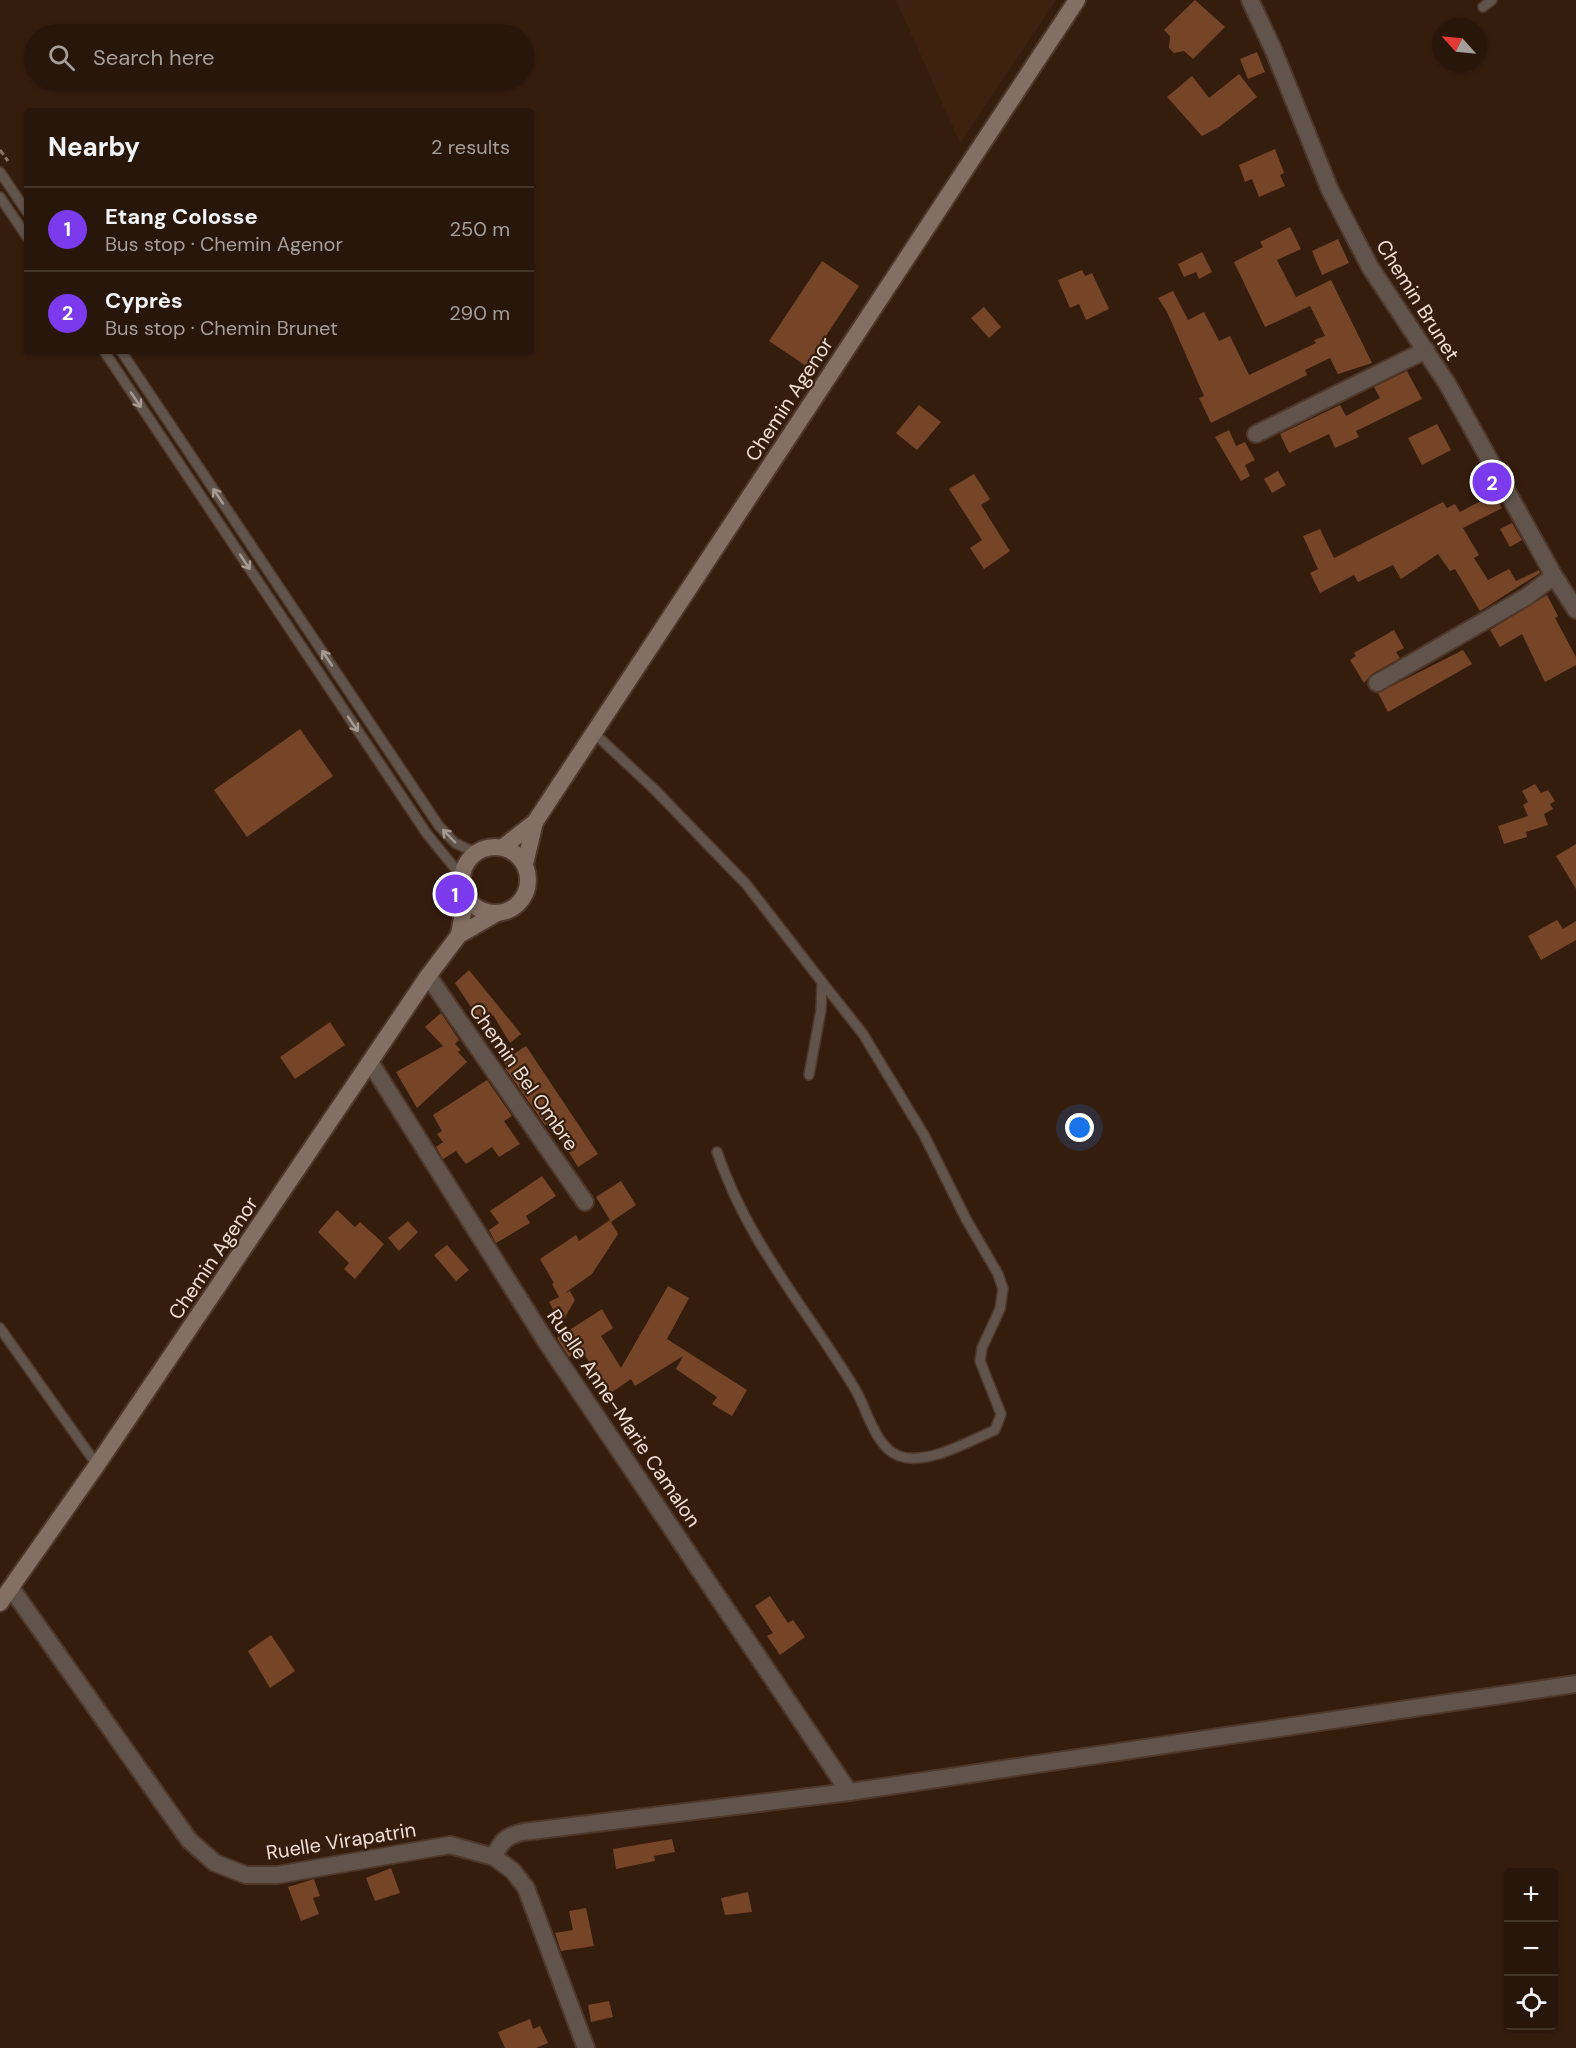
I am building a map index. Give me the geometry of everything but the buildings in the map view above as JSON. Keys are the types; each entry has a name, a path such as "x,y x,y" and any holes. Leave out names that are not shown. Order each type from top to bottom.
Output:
{"main road":[{"name":"Chemin Agenor","path":"476,853 484,848 503,847 535,822 1077,0"},
{"name":"Chemin Agenor","path":"0,1604 97,1466 428,976 459,934 515,907 526,892 528,873 525,864 535,822"},
{"path":"503,847 512,851 525,864"},
{"path":"462,877 469,859 476,853"},
{"name":"Chemin Agenor","path":"459,934 466,896 462,877"},
{"path":"466,896 479,909 497,914"}],"street":[{"name":"Chemin Brunet","path":"1250,0 1330,190 1370,267 1426,350 1554,576 1576,610"},
{"path":"1256,434 1426,350"},
{"path":"1377,683 1526,597 1554,576"},
{"name":"Chemin Bel Ombre","path":"428,976 585,1202"},
{"name":"Ruelle Anne-Marie Camalon","path":"370,1062 548,1343 849,1792"},
{"name":"Ruelle Virapatrin","path":"11,1588 189,1840 215,1863 246,1875 277,1875 450,1845 494,1857 513,1871 526,1888 586,2048"},
{"path":"494,1857 500,1844 508,1836 523,1832 849,1792 1576,1684"}],"lane":[{"path":"1483,8 1492,0"},
{"path":"0,172 24,208"},
{"path":"0,197 24,233"},
{"path":"106,354 427,834 462,877"},
{"path":"123,354 439,826 455,843 476,853"},
{"path":"594,733 654,789 746,884 863,1034 924,1135 966,1219 998,1274 1003,1289 1000,1309 982,1348 980,1361 1001,1414 995,1430 954,1448 920,1458 902,1457 892,1453 881,1441 855,1389 800,1309 750,1228 727,1181 717,1152"},
{"path":"809,1075 821,1010 822,982"},
{"path":"0,1328 97,1466"}],"shaded area":[{"path":"896,0 1056,0 960,143"}],"place":[{"name":"Cyprès","path":"1492,482"},
{"name":"Etang Colosse","path":"455,894"}]}
